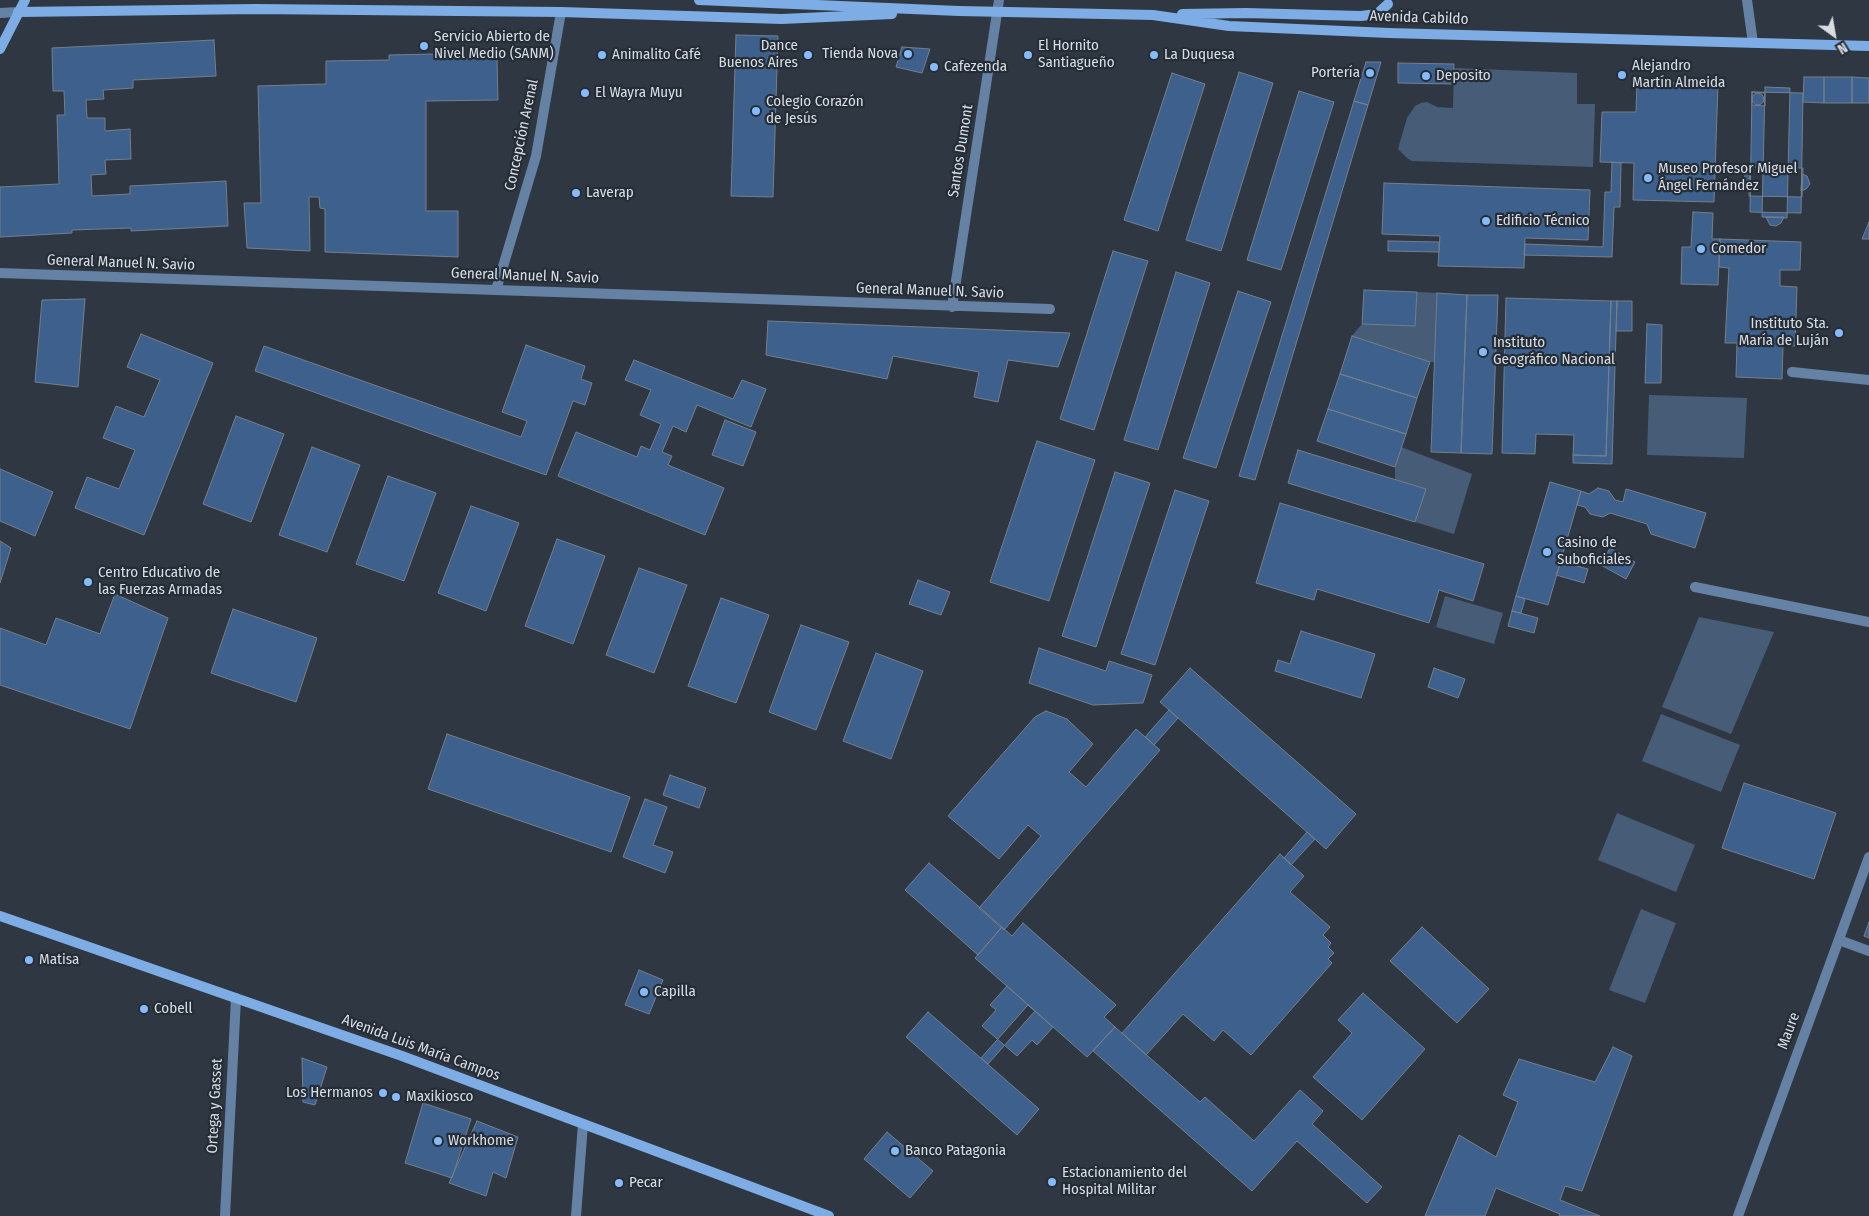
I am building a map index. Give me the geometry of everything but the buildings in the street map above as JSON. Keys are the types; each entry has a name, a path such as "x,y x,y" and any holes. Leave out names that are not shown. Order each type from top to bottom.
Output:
{"main road":[{"path":"0,49 25,0"},
{"path":"699,0 964,11"},
{"path":"1153,15 1246,13 1361,16 1376,14 1388,2"},
{"name":"Avenida Cabildo","path":"18,12 256,9 561,12 782,19 964,11 1153,15 1239,27 1389,33 1869,46"},
{"name":"Avenida Luis María Campos","path":"0,916 402,1056 830,1216"}],"street":[{"name":"Santos Dumont","path":"952,307 999,0"},
{"path":"1747,0 1753,43"},
{"path":"0,13 18,12"},
{"name":"Concepción Arenal","path":"496,290 536,156 561,12"},
{"name":"General Manuel N. Savio","path":"0,273 1050,309"},
{"path":"1792,372 1869,380"},
{"path":"1695,587 1869,622"},
{"name":"Maure","path":"1738,1216 1869,857"},
{"path":"1838,940 1869,951"},
{"name":"Ortega y Gasset","path":"225,1216 236,998"},
{"path":"576,1216 583,1124"}],"shaded area":[{"path":"1454,68 1577,73 1577,104 1595,104 1593,167 1412,161 1407,158 1398,149 1407,118 1415,106 1421,103 1427,102 1437,107 1453,108"},
{"path":"1417,292 1437,293 1435,362 1352,336 1362,324 1415,326"},
{"path":"1649,395 1747,398 1744,458 1647,455"},
{"path":"1401,447 1472,474 1454,534 1415,522 1425,489 1395,480 1395,467"},
{"path":"1445,596 1503,613 1494,644 1436,627"},
{"path":"1699,617 1774,632 1731,734 1662,707"},
{"path":"1661,714 1740,745 1721,792 1642,761"},
{"path":"1617,813 1695,845 1676,892 1598,860"},
{"path":"1641,909 1676,923 1645,1003 1609,990"}],"place":[{"name":"Servicio Abierto de Nivel Medio (SANM)","path":"424,46"},
{"name":"Tienda Nova","path":"908,54"},
{"name":"Animalito Café","path":"602,55"},
{"name":"Dance Buenos Aires","path":"808,55"},
{"name":"El Hornito Santiagueño","path":"1028,55"},
{"name":"La Duquesa","path":"1154,55"},
{"name":"Cafezenda","path":"934,67"},
{"name":"Portería","path":"1370,73"},
{"name":"Alejandro Martín Almeida","path":"1622,75"},
{"name":"Deposito","path":"1426,76"},
{"name":"El Wayra Muyu","path":"585,93"},
{"name":"Colegio Corazón de Jesús","path":"756,111"},
{"name":"Museo Profesor Miguel Ángel Fernández","path":"1648,178"},
{"name":"Laverap","path":"576,193"},
{"name":"Edificio Técnico","path":"1486,221"},
{"name":"Comedor","path":"1701,249"},
{"name":"Instituto Sta. María de Luján","path":"1839,333"},
{"name":"Instituto Geográfico Nacional","path":"1483,352"},
{"name":"Casino de Suboficiales","path":"1547,552"},
{"name":"Centro Educativo de las Fuerzas Armadas","path":"88,582"},
{"name":"Matisa","path":"29,960"},
{"name":"Capilla","path":"644,992"},
{"name":"Cobell","path":"144,1009"},
{"name":"Los Hermanos","path":"383,1093"},
{"name":"Maxikiosco","path":"396,1097"},
{"name":"Workhome","path":"438,1141"},
{"name":"Banco Patagonia","path":"895,1151"},
{"name":"Estacionamiento del Hospital Militar","path":"1052,1182"},
{"name":"Pecar","path":"619,1183"}]}
